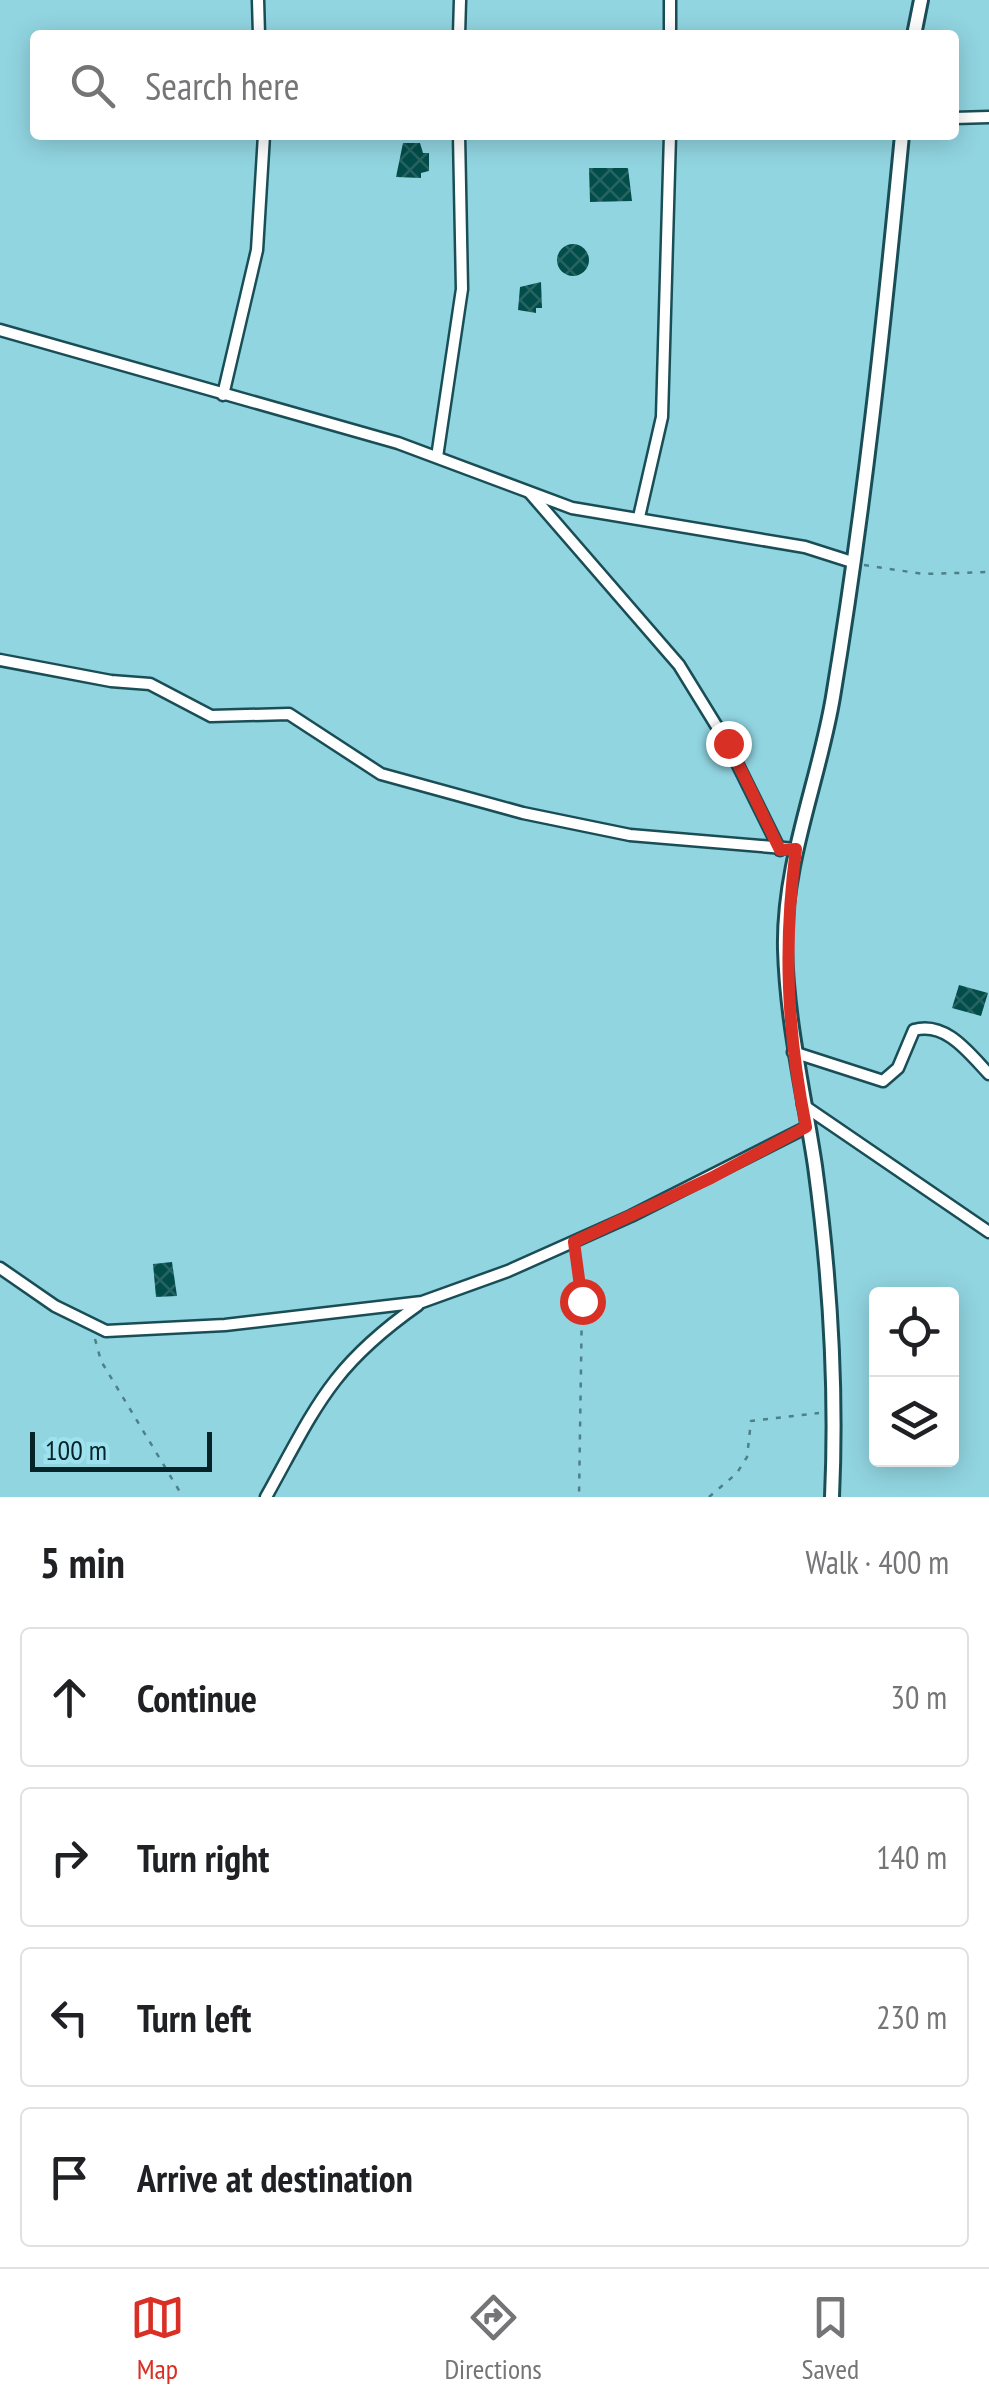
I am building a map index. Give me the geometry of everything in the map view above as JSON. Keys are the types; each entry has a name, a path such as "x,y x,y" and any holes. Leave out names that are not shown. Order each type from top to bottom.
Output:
{"street":[{"path":"258,0 259,30"},
{"path":"459,30 460,0"},
{"path":"670,0 670,30"},
{"path":"915,30 921,0"},
{"path":"959,118 989,117"},
{"path":"223,395 257,250 264,140"},
{"path":"438,457 462,289 458,140"},
{"path":"639,517 664,384 670,140"},
{"path":"832,1497 836,1411 824,1238 794,1052 785,948 796,849 825,741 852,562 885,325 902,140"},
{"path":"0,330 438,457 572,508 805,547 852,562"},
{"path":"529,491 680,665 728,743 780,850"},
{"path":"0,660 111,682 150,684 211,716 289,714 381,774 524,812 630,835 796,849"},
{"path":"794,1052 883,1081 898,1068 914,1030 934,1028 962,1046 989,1074"},
{"path":"802,1104 989,1232"},
{"path":"266,1497 311,1410 341,1368 380,1332 422,1302 574,1242 711,1178 806,1127"},
{"path":"0,1268 95,1328 122,1331 224,1325 422,1302"}],"path":[{"path":"852,562 923,574 989,572"},
{"path":"574,1242 582,1301 579,1497"},
{"path":"95,1328 94,1348 183,1497"},
{"path":"710,1497 737,1473 747,1457 751,1421 836,1411"}],"building":[{"path":"403,143 420,143 423,153 429,153 429,171 421,173 421,178 396,177"},
{"path":"589,168 628,168 632,201 590,202"},
{"path":"573,244 584,249 589,260 584,271 573,276 562,271 557,260 562,249"},
{"path":"541,282 542,308 536,308 536,313 518,310 520,287"},
{"path":"959,985 988,993 981,1016 952,1008"},
{"path":"172,1262 177,1296 156,1297 153,1264"}],"route":[{"path":"582,1301 574,1242 711,1178 806,1127 794,1066 785,948 796,849 780,850 728,743"}]}
